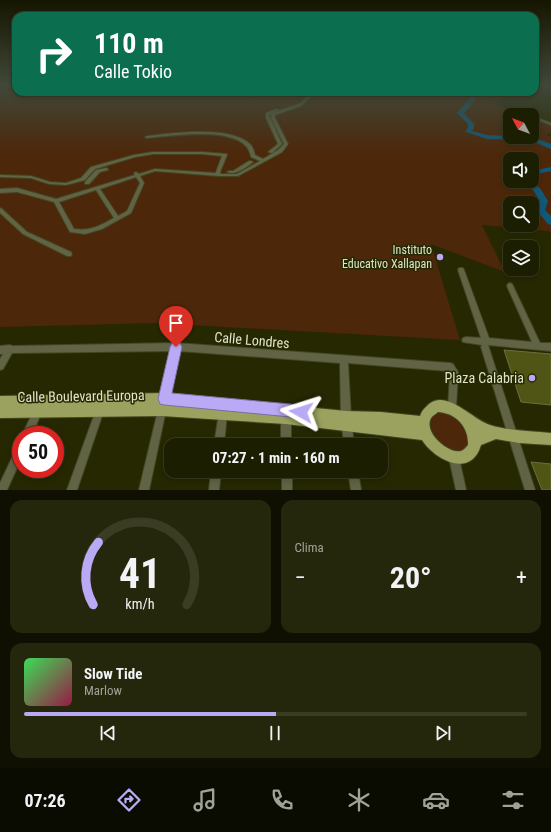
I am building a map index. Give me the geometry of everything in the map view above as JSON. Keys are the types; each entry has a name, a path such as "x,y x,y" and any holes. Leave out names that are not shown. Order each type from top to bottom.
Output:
{"main road":[{"name":"Calle Boulevard Europa","path":"0,402 40,407"},
{"name":"Calle Boulevard Europa","path":"0,412 40,407 163,404 286,414 346,422 382,423 424,428"},
{"path":"466,418 473,432 475,441 473,449 469,454 462,458 454,458 437,450 430,443 424,428 425,415 429,409 436,406 452,408 466,418 475,425 496,433 551,439"},
{"path":"475,441 496,433"}],"street":[{"path":"0,187 19,187 58,197 136,174 156,170 238,175 280,144 268,118 268,114 283,109"},
{"path":"260,160 280,150 286,144 273,118 273,114 288,109"},
{"path":"539,120 551,124"},
{"path":"147,137 196,133 231,135 248,145 253,156 260,160"},
{"path":"0,176 32,177 49,183 66,184 83,179 93,168 134,156 153,153 202,153 225,155 222,159 218,173"},
{"path":"0,191 17,190 56,201 91,187 98,171 137,160 153,157 200,157 222,159"},
{"path":"56,201 72,231 85,232 100,228 129,212 142,183 136,174"},
{"path":"83,179 117,218"},
{"path":"0,210 25,233 69,254"},
{"path":"461,270 486,344 530,490"},
{"path":"510,286 538,346"},
{"path":"466,340 486,344 551,347"},
{"path":"144,490 176,347"},
{"name":"Calle Londres","path":"0,350 176,347 450,367 454,372 452,408"},
{"path":"0,366 10,349"},
{"path":"344,360 346,422 349,438"},
{"path":"72,490 101,406"},
{"path":"31,426 40,407"},
{"path":"220,438 224,409"},
{"path":"286,414 286,438"},
{"path":"454,458 461,490 456,490"},
{"path":"2,490 12,468"},
{"path":"214,490 215,478"},
{"path":"287,478 287,490"},
{"path":"354,478 356,490"}],"shaded area":[{"path":"0,109 503,109 503,144 539,144 539,121 551,125 551,132 546,135 551,137 551,234 549,231 539,230 539,196 503,196 503,227 482,225 503,268 503,271 431,244 460,340 154,323 0,327"},
{"path":"445,410 464,421 470,441 464,448 457,451 441,445 431,430 430,422 434,413"}],"building":[{"name":"Plaza Calabria","path":"504,350 551,354 551,405 521,402"},
{"path":"531,462 551,464 551,490 542,490"}],"waterway":[{"path":"465,109 460,113 471,124 471,128 468,131 474,134 487,137 529,138 551,147"},
{"path":"539,172 551,169"},
{"path":"536,188 544,201 540,210 551,222"}],"place":[{"name":"Instituto Educativo Xallapan","path":"440,257"},
{"name":"Plaza Calabria","path":"532,378"}],"route":[{"path":"176,347 164,399 301,412"}]}
